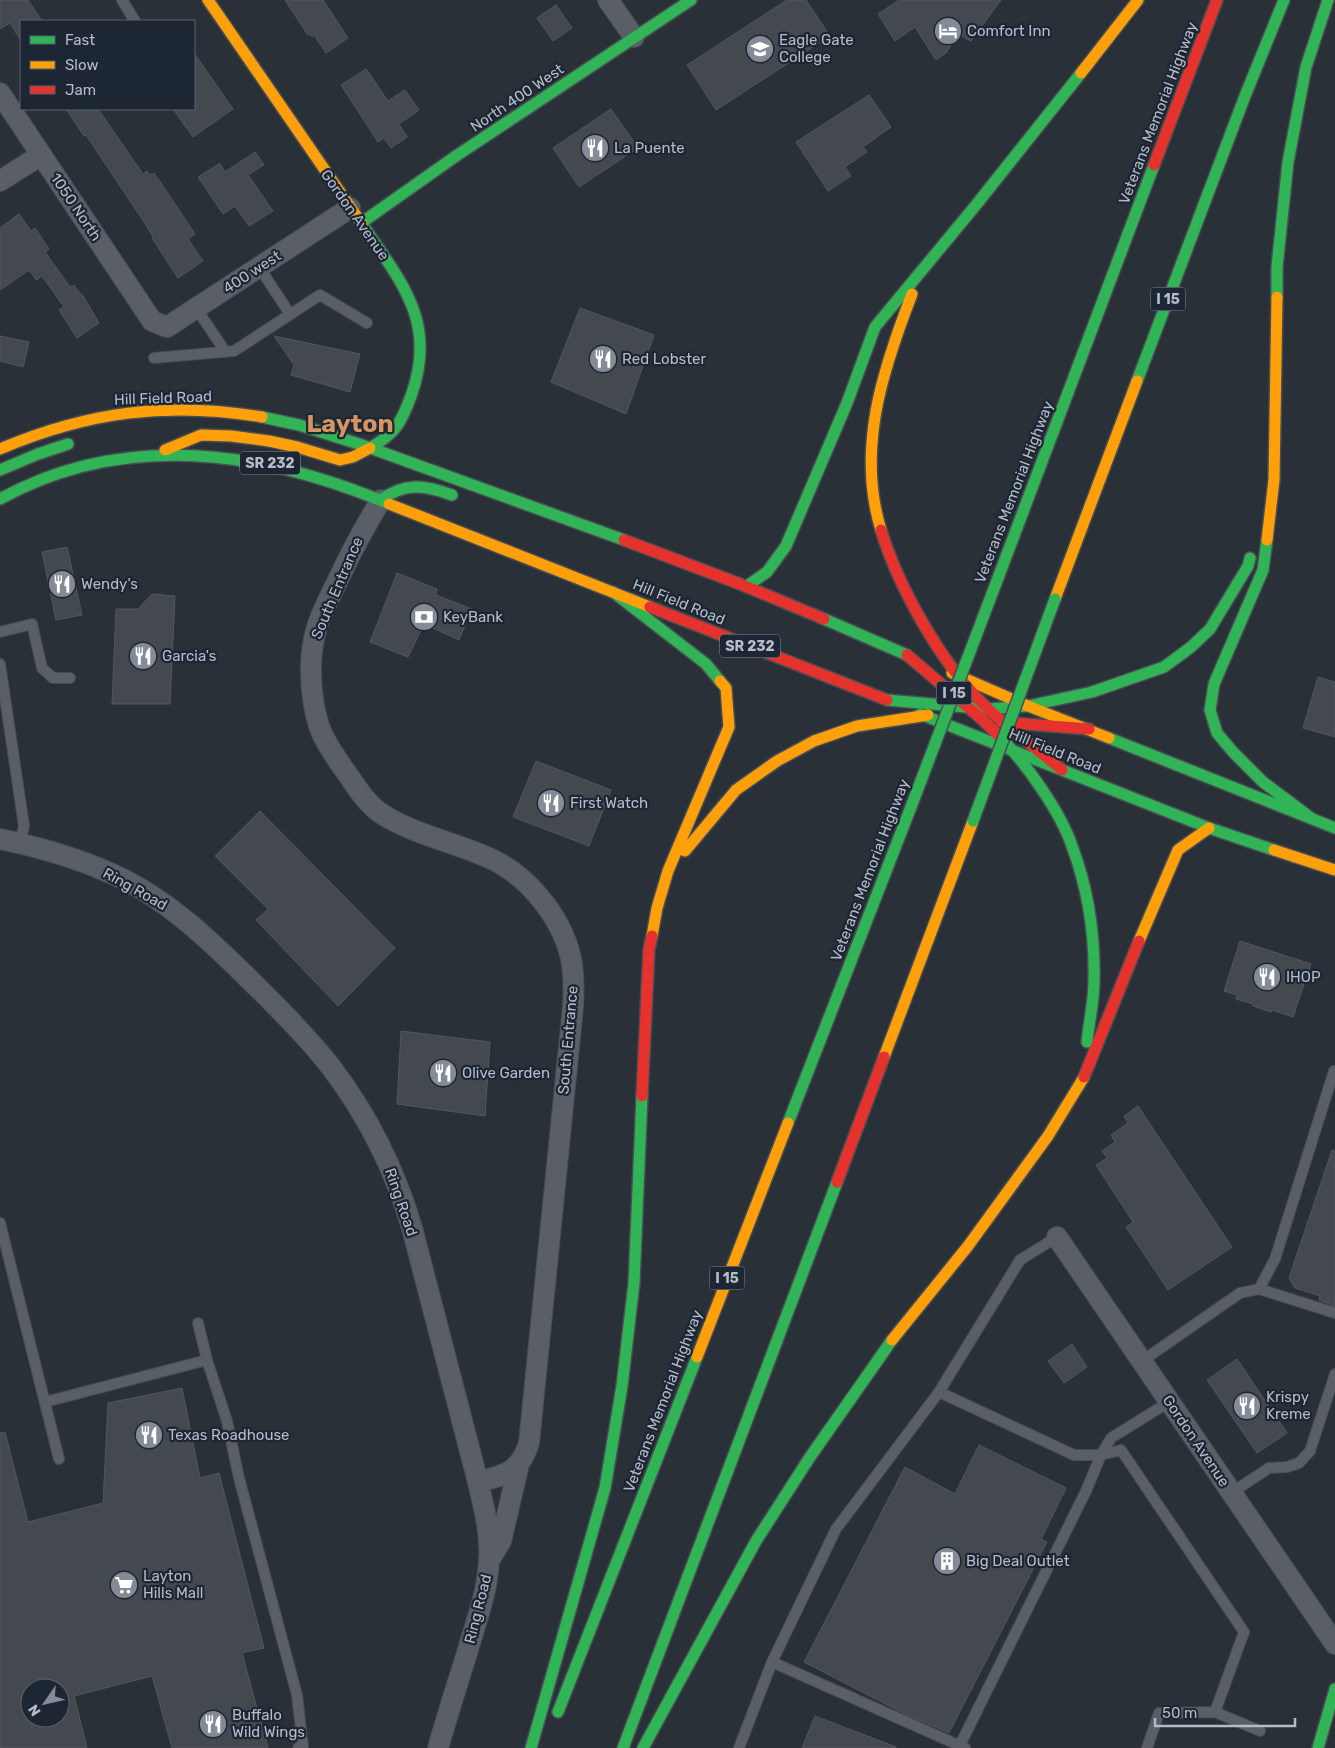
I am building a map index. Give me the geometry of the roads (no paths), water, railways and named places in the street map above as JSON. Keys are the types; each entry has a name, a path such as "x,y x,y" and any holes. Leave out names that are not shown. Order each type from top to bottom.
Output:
{"main road":[{"name":"Gordon Avenue","path":"154,455 201,435 231,436 269,441 340,460 353,457 386,438 398,426 406,409 417,375 420,340 416,316 406,290 208,0"},
{"name":"North 400 West","path":"356,215 456,156 691,0"},
{"path":"747,586 767,572 786,546 847,403 875,327 920,274 1138,0"},
{"name":"Veterans Memorial Highway","path":"554,1720 911,807 1217,0"},
{"name":"I 15","path":"623,1748 1054,599 1284,0"},
{"path":"1311,818 1263,782 1233,752 1217,733 1210,710 1214,684 1263,570 1274,480 1277,267 1288,162 1306,67 1328,0"},
{"path":"920,274 891,348 875,408 871,442 872,485 880,528 895,570 927,629 986,715 1049,800 1072,845 1085,891 1093,936 1094,983 1082,1080"},
{"name":"Hill Field Road","path":"0,449 24,438 89,419 126,413 201,409 258,416 373,446 747,586 1028,706 1335,828"},
{"path":"119,427 164,410"},
{"path":"0,470 44,452 76,442"},
{"name":"Hill Field Road","path":"0,499 33,483 68,471 101,462 154,455 186,454 254,460 310,474 381,500 422,518 1209,828 1335,870"},
{"path":"668,871 736,790 776,760 814,741 857,726 923,714 986,715 1092,692 1164,667 1191,647 1210,629 1248,566 1274,480"},
{"path":"381,500 400,489 419,486 430,487 465,500"},
{"path":"546,524 611,534"},
{"path":"531,1748 605,1488 622,1386 634,1282 649,949 657,908 668,871 729,727 726,688 706,664 612,592"},
{"path":"907,655 967,706 1005,723 1062,770"},
{"path":"887,700 967,706"},
{"path":"1005,723 1089,729"},
{"path":"643,1748 756,1541 810,1457 900,1329 968,1246 1048,1136 1082,1080 1160,887 1178,850 1209,828"},
{"path":"1318,1748 1335,1689"}],"street":[{"path":"608,0 634,38"},
{"name":"1050 North","path":"0,94 152,321"},
{"path":"0,181 41,155"},
{"name":"400 west","path":"152,321 167,327 259,267 356,215"},
{"name":"South Entrance","path":"381,500 355,544 326,605 314,638 311,674 320,728 334,755 364,798 379,812 418,831 494,860 523,880 543,903 557,924 567,946 573,972 573,1007 530,1431 526,1451 519,1464 501,1541 489,1560"},
{"name":"Ring Road","path":"0,839 71,857 104,871 151,895 179,914 202,933 270,1000 315,1048 362,1113 381,1148 407,1212 478,1482 489,1536 489,1560 484,1597 478,1622 467,1650 438,1748"},
{"name":"Gordon Avenue","path":"1057,1237 1335,1644"},
{"path":"478,1482 505,1474 519,1464"}],"lane":[{"path":"122,0 134,20"},
{"path":"259,267 290,314"},
{"path":"154,358 234,350 320,295 367,323"},
{"path":"196,308 225,351"},
{"path":"0,632 32,624 42,668 53,678 70,678"},
{"path":"0,664 24,826 20,843"},
{"path":"1259,1289 1275,1259 1335,1072"},
{"path":"0,1223 60,1459"},
{"path":"739,1748 772,1662 836,1529 939,1392 1020,1260 1057,1237"},
{"path":"1142,1361 1240,1293 1259,1289 1335,1313"},
{"path":"198,1323 207,1360 227,1421 240,1478 297,1695 303,1746 298,1748"},
{"path":"45,1402 207,1360"},
{"path":"1231,1494 1269,1468 1287,1467 1299,1462 1310,1450 1335,1374"},
{"path":"939,1392 1074,1455 1101,1455 1121,1450 1244,1632 1215,1712"},
{"path":"772,1662 962,1746 1086,1491 1101,1455 1111,1438 1169,1402"},
{"path":"1147,1748 1159,1713 1215,1712 1260,1731"}],"place":[{"name":"Comfort Inn","path":"948,31"},
{"name":"Eagle Gate College","path":"760,49"},
{"name":"La Puente","path":"595,148"},
{"name":"Red Lobster","path":"603,359"},
{"name":"Wendy's","path":"62,584"},
{"name":"KeyBank","path":"424,617"},
{"name":"Garcia's","path":"143,656"},
{"name":"First Watch","path":"551,803"},
{"name":"IHOP","path":"1267,977"},
{"name":"Olive Garden","path":"443,1073"},
{"name":"Krispy Kreme","path":"1247,1406"},
{"name":"Texas Roadhouse","path":"149,1435"},
{"name":"Big Deal Outlet","path":"947,1561"},
{"name":"Layton Hills Mall","path":"124,1585"},
{"name":"Buffalo Wild Wings","path":"213,1724"}],"district":[{"name":"Layton","path":"350,423"}]}
